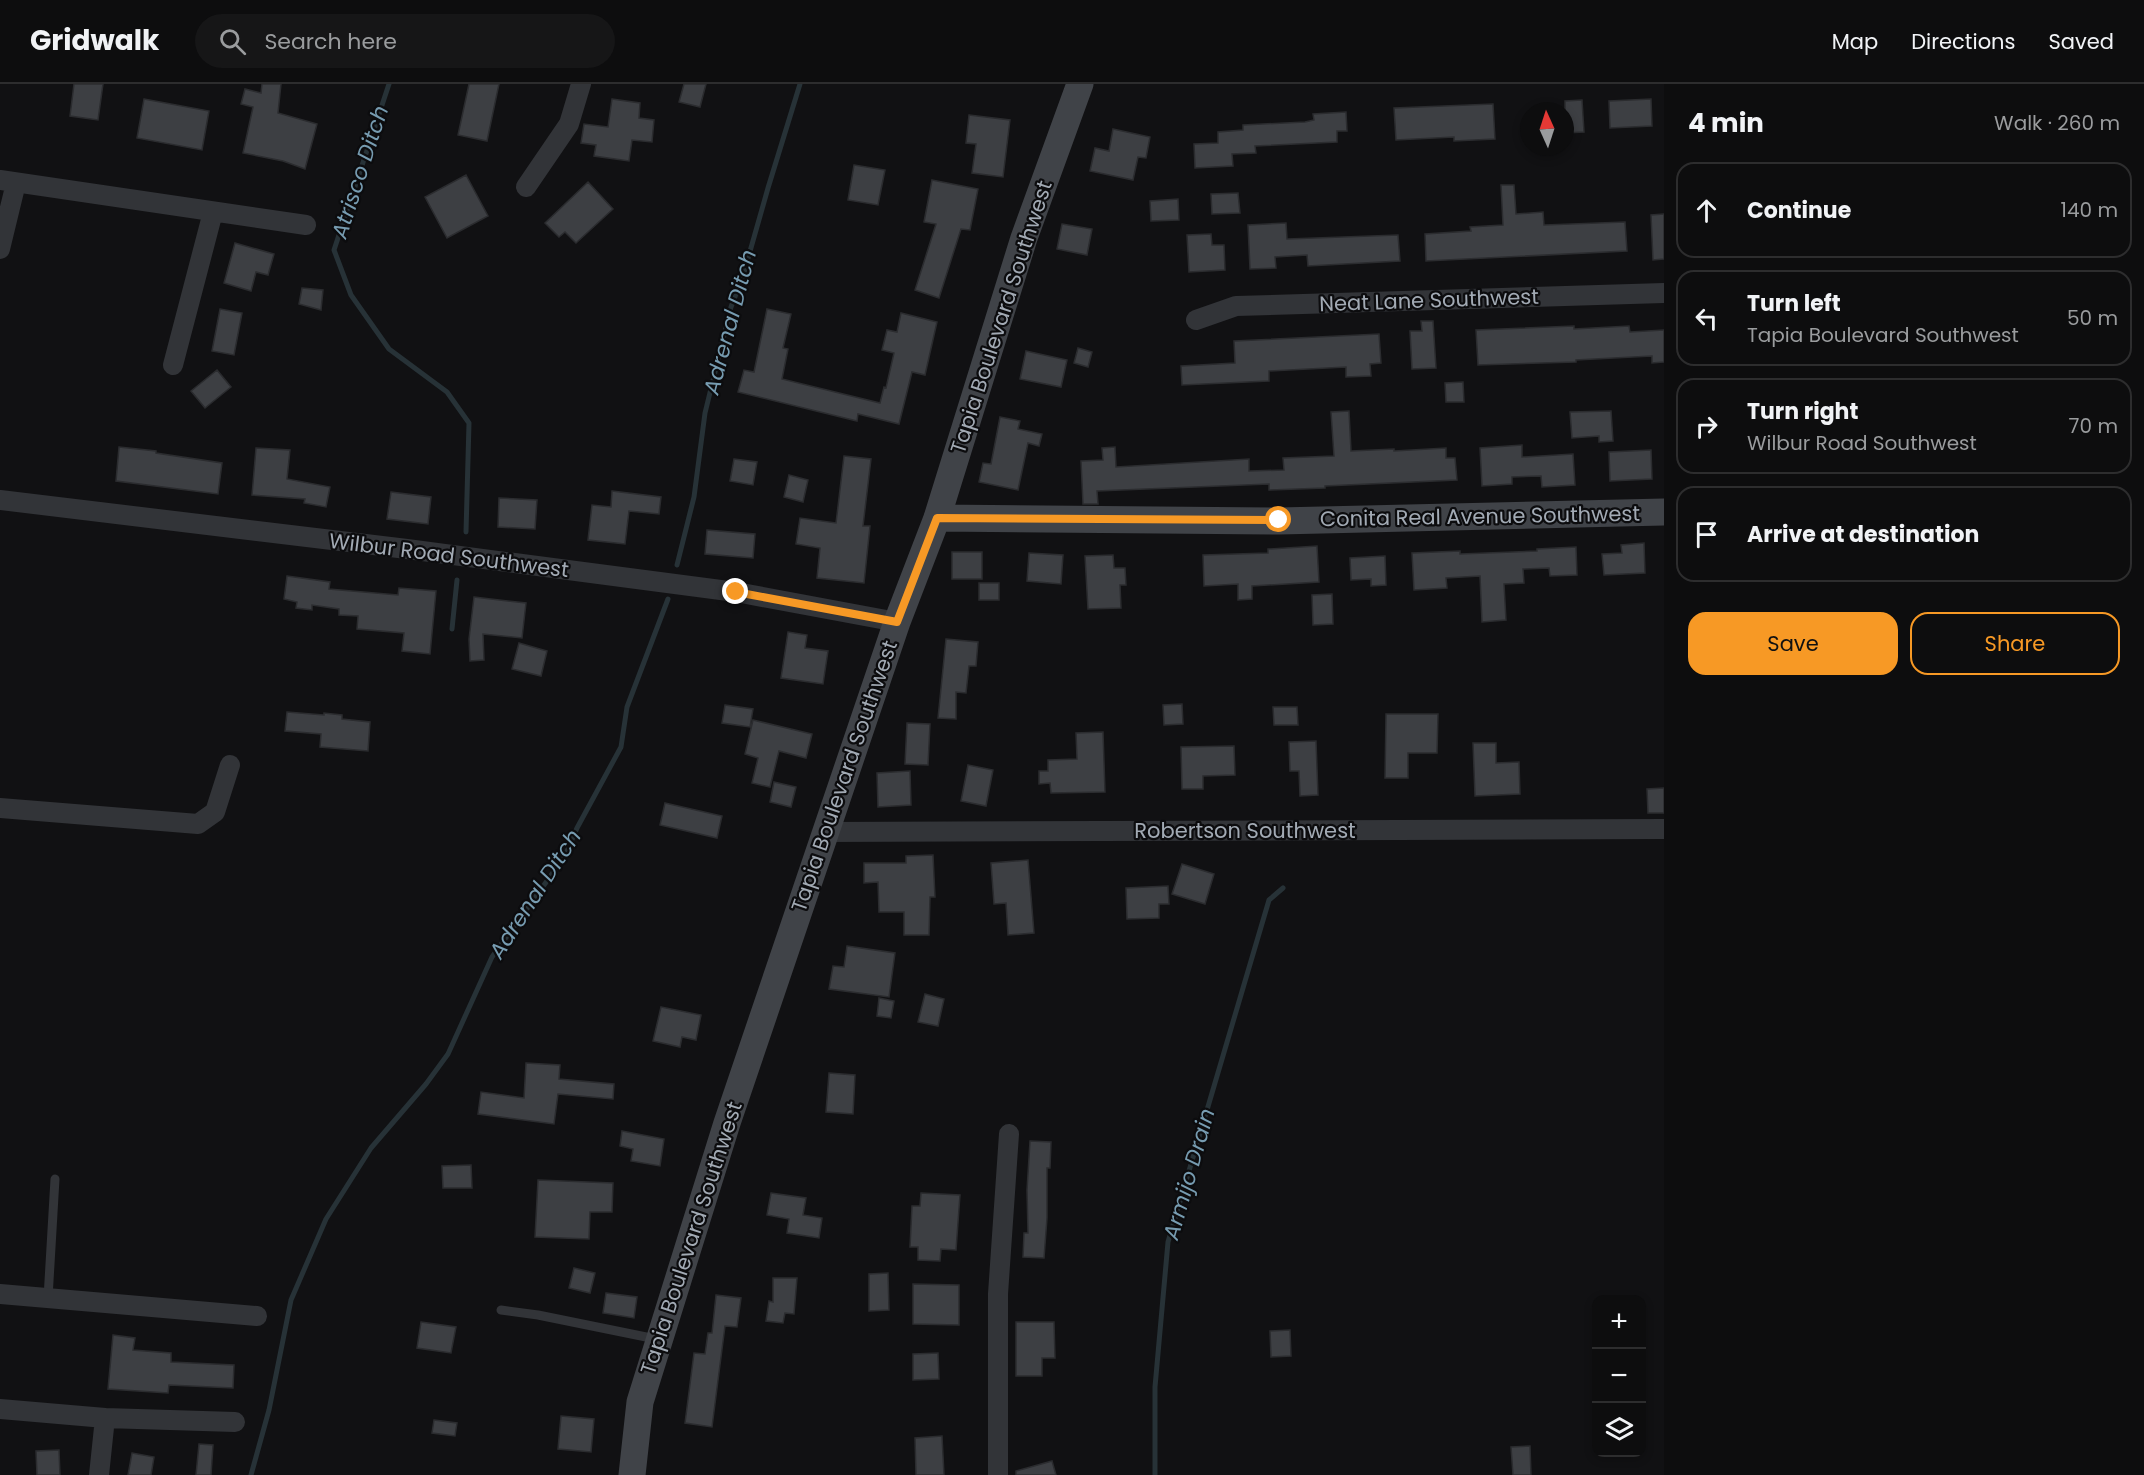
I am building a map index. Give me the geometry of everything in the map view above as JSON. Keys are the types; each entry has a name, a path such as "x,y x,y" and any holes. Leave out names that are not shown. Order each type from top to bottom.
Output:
{"street":[{"path":"526,187 569,124 581,84"},
{"name":"Tapia Boulevard Southwest","path":"632,1475 640,1402 727,1123 897,622 937,518 1024,238 1080,84"},
{"path":"0,249 8,181 306,225"},
{"path":"173,365 213,212"},
{"name":"Neat Lane Southwest","path":"1196,320 1236,306 1664,293"},
{"name":"Wilbur Road Southwest","path":"0,500 407,549 736,592 897,622"},
{"name":"Conita Real Avenue Southwest","path":"937,518 1279,520 1664,512"},
{"path":"0,808 198,824 215,812 230,765"},
{"name":"Robertson Southwest","path":"825,832 1664,829"},
{"path":"998,1475 998,1294 1009,1134"},
{"path":"0,1294 257,1316"},
{"path":"0,1410 105,1418 235,1422"},
{"path":"99,1475 105,1418"}],"lane":[{"path":"48,1298 55,1179"},
{"path":"501,1310 538,1315 658,1339"}],"building":[{"path":"74,84 103,84 98,120 70,116"},
{"path":"262,84 281,84 278,113 317,124 305,169 283,161 243,153 253,107 241,104 245,89 261,93"},
{"path":"469,84 499,84 487,141 458,135"},
{"path":"684,84 706,84 700,107 679,102"},
{"path":"144,99 209,111 202,150 137,138"},
{"path":"612,99 640,103 639,118 654,120 652,142 632,140 629,161 594,156 596,145 581,143 584,124 608,127"},
{"path":"1651,99 1652,126 1610,128 1609,101"},
{"path":"1582,100 1584,132 1574,133 1574,102 1565,101"},
{"path":"1493,104 1495,139 1454,141 1454,137 1396,140 1394,108"},
{"path":"1346,112 1347,131 1337,131 1337,142 1255,146 1256,153 1232,154 1233,166 1195,168 1194,144 1218,143 1218,132 1243,130 1243,125 1305,122 1314,120 1313,114"},
{"path":"969,115 1010,120 1003,177 972,173 976,144 966,143"},
{"path":"1113,129 1150,137 1146,158 1138,157 1133,180 1090,171 1095,148 1109,151"},
{"path":"854,165 885,170 878,205 848,200"},
{"path":"466,175 488,216 447,238 425,197"},
{"path":"932,180 978,189 970,230 961,229 939,298 915,290 936,224 924,222"},
{"path":"588,182 613,209 576,243 565,232 559,237 545,223"},
{"path":"1501,185 1514,185 1516,214 1543,212 1544,225 1625,222 1627,251 1426,261 1425,234 1471,231 1470,227 1503,225"},
{"path":"1238,193 1240,213 1212,214 1211,194"},
{"path":"1178,199 1179,220 1151,221 1150,201"},
{"path":"1664,214 1664,259 1653,260 1651,215"},
{"path":"1286,223 1287,239 1398,235 1400,261 1308,266 1307,255 1275,257 1276,268 1250,269 1248,225"},
{"path":"1062,224 1092,229 1087,255 1057,249"},
{"path":"1211,234 1212,245 1224,245 1225,270 1189,272 1187,235"},
{"path":"235,243 274,254 268,275 256,272 251,291 224,283"},
{"path":"302,288 323,290 321,310 299,304"},
{"path":"220,309 242,313 234,355 212,351"},
{"path":"767,309 791,314 783,348 788,349 782,379 880,403 894,353 882,350 887,330 897,332 901,313 937,322 925,375 912,372 899,424 858,414 857,421 738,392 744,370 754,372"},
{"path":"1421,321 1433,321 1436,368 1412,369 1410,331 1422,331"},
{"path":"1574,326 1574,329 1629,326 1630,332 1664,330 1664,362 1652,363 1652,356 1576,360 1576,362 1478,365 1476,330"},
{"path":"1379,334 1381,363 1370,364 1371,376 1346,377 1346,367 1269,371 1269,381 1182,385 1181,366 1235,363 1234,341"},
{"path":"1078,348 1092,352 1088,367 1074,363"},
{"path":"1026,351 1067,360 1061,387 1020,379"},
{"path":"217,370 231,387 205,408 191,391"},
{"path":"1463,382 1464,402 1446,402 1445,383"},
{"path":"1349,411 1351,451 1446,448 1446,458 1455,458 1457,480 1269,490 1269,484 1097,491 1098,504 1083,504 1081,461 1103,460 1102,448 1115,447 1116,467 1249,459 1249,471 1284,470 1283,458 1334,456 1331,412"},
{"path":"1611,411 1613,441 1599,442 1599,436 1572,438 1570,412"},
{"path":"1000,417 1020,421 1018,429 1042,434 1039,446 1028,443 1018,490 979,482 983,463 991,464"},
{"path":"1522,445 1522,457 1573,454 1575,485 1542,487 1541,476 1512,477 1512,484 1482,486 1480,448"},
{"path":"119,447 222,463 218,494 116,481"},
{"path":"256,448 290,450 287,479 330,487 326,507 304,503 305,499 252,495"},
{"path":"1651,450 1652,479 1610,481 1609,452"},
{"path":"844,456 871,459 863,526 870,526 864,583 817,578 820,548 796,544 800,518 836,523"},
{"path":"734,459 757,462 753,485 730,481"},
{"path":"789,475 808,480 803,502 784,497"},
{"path":"612,491 661,497 659,514 629,511 625,544 588,540 592,505 611,507"},
{"path":"391,492 431,497 428,524 387,519"},
{"path":"499,498 537,500 535,529 498,527"},
{"path":"707,530 755,534 753,558 705,554"},
{"path":"1644,543 1645,573 1604,575 1602,554 1622,553 1621,545"},
{"path":"1317,546 1319,582 1252,586 1252,599 1238,600 1238,584 1204,586 1203,555 1268,553 1268,549"},
{"path":"1576,547 1577,575 1550,576 1549,568 1523,569 1524,583 1504,584 1506,620 1482,622 1480,576 1446,578 1447,588 1414,590 1412,553 1460,551 1460,554"},
{"path":"952,552 982,552 982,579 952,579"},
{"path":"1029,553 1063,555 1061,584 1027,581"},
{"path":"1113,555 1114,568 1125,568 1126,585 1120,585 1121,608 1088,609 1085,556"},
{"path":"1385,556 1386,585 1371,586 1371,579 1351,580 1350,558"},
{"path":"287,576 330,582 329,589 398,595 399,588 436,591 430,654 402,651 404,633 357,629 358,616 339,615 339,609 312,605 312,610 296,608 297,602 284,599"},
{"path":"979,583 999,583 999,600 979,600"},
{"path":"1332,594 1333,624 1313,625 1312,595"},
{"path":"474,597 526,603 522,638 483,634 484,660 470,661 469,639"},
{"path":"788,632 807,635 805,648 828,651 823,684 781,678"},
{"path":"946,639 978,642 976,666 969,666 966,693 956,692 956,719 938,718"},
{"path":"519,643 547,651 541,676 512,669"},
{"path":"1182,704 1183,724 1164,725 1163,705"},
{"path":"725,705 753,709 750,727 722,723"},
{"path":"1273,707 1297,707 1298,725 1274,725"},
{"path":"287,712 342,715 342,719 370,722 368,751 320,747 321,734 285,731"},
{"path":"1386,714 1438,714 1437,753 1408,753 1408,778 1385,778"},
{"path":"753,720 812,734 806,758 779,751 770,787 752,783 758,758 745,754"},
{"path":"907,723 930,724 928,765 905,764"},
{"path":"1103,732 1105,792 1051,793 1050,783 1039,784 1039,771 1048,771 1048,760 1077,759 1076,733"},
{"path":"1316,741 1318,795 1300,796 1299,771 1290,771 1289,742"},
{"path":"1473,743 1496,743 1496,763 1519,762 1520,794 1475,796"},
{"path":"1234,746 1235,775 1203,776 1203,789 1182,789 1181,747"},
{"path":"968,765 993,770 986,806 961,801"},
{"path":"910,771 911,805 878,807 877,773"},
{"path":"774,782 796,787 791,807 770,802"},
{"path":"1664,788 1664,813 1648,813 1647,789"},
{"path":"665,803 722,816 717,838 660,825"},
{"path":"933,855 935,897 930,897 929,935 904,935 904,912 879,912 878,882 864,883 864,863 906,863 906,856"},
{"path":"1028,860 1034,933 1008,935 1006,903 994,904 991,863"},
{"path":"1182,864 1214,874 1205,904 1172,894"},
{"path":"1168,886 1169,904 1159,904 1159,918 1127,919 1126,888"},
{"path":"847,946 895,953 889,997 829,989 833,966 844,967"},
{"path":"925,994 944,999 938,1026 918,1022"},
{"path":"879,998 894,1001 891,1018 877,1016"},
{"path":"661,1007 701,1015 696,1040 682,1037 680,1047 653,1041"},
{"path":"526,1063 560,1065 559,1079 614,1084 613,1099 558,1094 554,1124 478,1114 481,1092 524,1098"},
{"path":"829,1073 855,1075 853,1114 826,1112"},
{"path":"622,1131 664,1139 660,1166 631,1161 633,1149 620,1146"},
{"path":"1030,1141 1051,1142 1050,1168 1047,1168 1044,1258 1023,1257 1024,1233 1028,1233 1027,1190"},
{"path":"471,1165 472,1188 443,1188 442,1166"},
{"path":"538,1180 613,1183 612,1212 590,1212 589,1239 535,1237"},
{"path":"771,1193 806,1198 803,1215 822,1218 819,1238 787,1233 789,1219 767,1215"},
{"path":"921,1193 960,1195 956,1250 941,1249 940,1261 918,1260 918,1247 910,1247 912,1206 920,1206"},
{"path":"574,1268 595,1273 590,1293 569,1288"},
{"path":"888,1273 889,1310 869,1311 869,1274"},
{"path":"773,1278 797,1278 794,1314 785,1313 783,1323 766,1321 769,1301 773,1302"},
{"path":"913,1284 959,1285 959,1325 913,1324"},
{"path":"606,1293 637,1297 634,1318 603,1313"},
{"path":"716,1295 741,1298 737,1327 725,1326 712,1427 685,1423 694,1353 705,1354 708,1333 712,1333"},
{"path":"421,1322 456,1327 451,1353 417,1348"},
{"path":"1016,1322 1054,1322 1055,1358 1042,1358 1042,1376 1016,1376"},
{"path":"1290,1330 1291,1356 1271,1357 1270,1331"},
{"path":"113,1335 135,1338 133,1350 171,1353 171,1362 234,1365 233,1388 169,1385 168,1393 108,1389"},
{"path":"938,1353 939,1379 913,1380 913,1354"},
{"path":"561,1416 594,1419 591,1452 558,1449"},
{"path":"434,1420 457,1423 455,1436 432,1433"},
{"path":"942,1436 944,1475 916,1475 915,1438"},
{"path":"199,1444 213,1445 211,1475 196,1475"},
{"path":"1530,1446 1531,1475 1513,1475 1511,1447"},
{"path":"59,1450 60,1475 37,1475 36,1451"},
{"path":"132,1453 154,1457 151,1475 128,1475"},
{"path":"1052,1461 1056,1475 1016,1475 1016,1471"}],"waterway":[{"name":"Atrisco Ditch","path":"389,84 334,250 351,295 389,349 447,392 469,423 466,532"},
{"name":"Adrenal Ditch","path":"677,565 694,497 705,413 731,307 743,276 800,84"},
{"path":"452,629 457,580"},
{"name":"Adrenal Ditch","path":"251,1475 269,1410 291,1300 326,1219 371,1148 426,1084 448,1054 492,957 565,856 577,828 621,747 627,707 668,599"},
{"name":"Armijo Drain","path":"1155,1475 1155,1387 1168,1242 1269,900 1283,888"}],"route":[{"path":"736,592 897,622 937,518 1279,520"}]}
